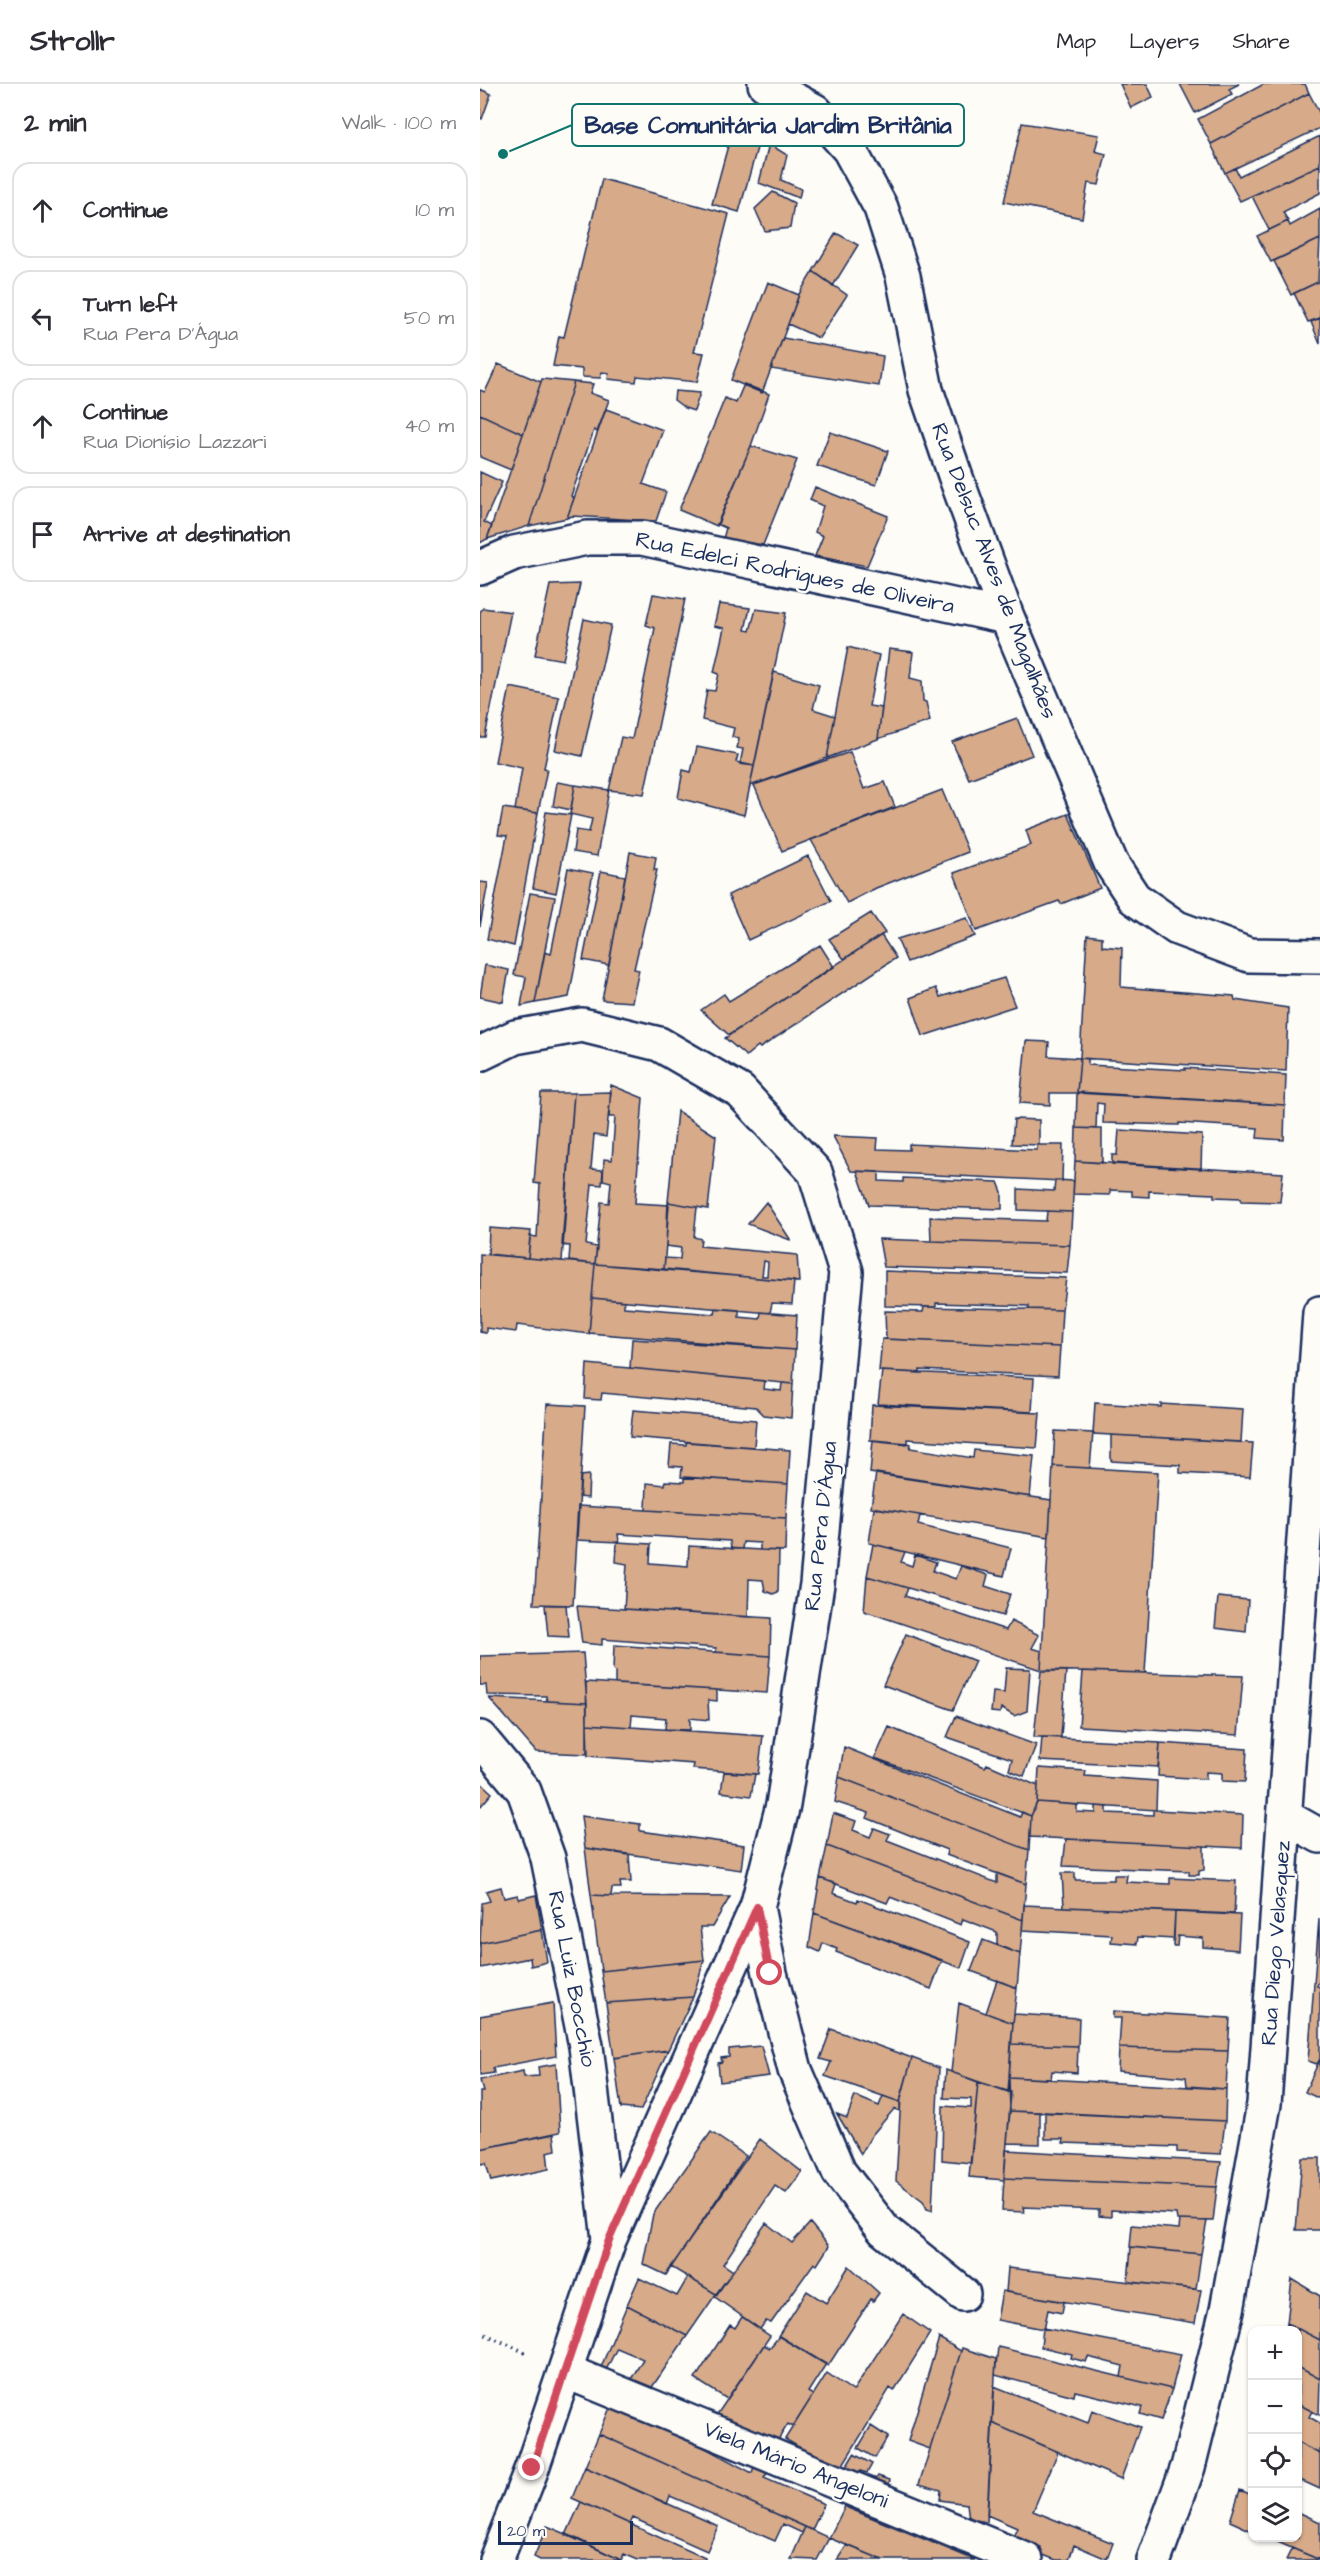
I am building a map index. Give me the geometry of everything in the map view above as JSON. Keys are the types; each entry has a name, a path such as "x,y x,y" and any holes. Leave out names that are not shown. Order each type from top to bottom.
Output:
{"street":[{"name":"Rua Delsuc Alves de Magalhães","path":"765,84 814,111 849,149 881,208 903,276 926,390 1006,616 1111,863 1134,897 1177,928 1249,955 1320,956"},
{"name":"Rua Edelci Rodrigues de Oliveira","path":"480,568 514,553 587,538 642,538 1006,616"},
{"name":"Rua Pera D'Água","path":"480,1054 515,1037 582,1025 659,1044 740,1091 815,1172 846,1272 817,1584 783,1806 757,1907 609,2240 532,2468 496,2560"},
{"name":"Rua Diego Velasquez","path":"1154,2560 1188,2467 1230,2299 1264,2104 1320,1313"},
{"name":"Rua Luiz Bocchio","path":"480,1738 524,1791 548,1858 586,2046 609,2240"},
{"path":"1286,1817 1320,1836"},
{"path":"757,1907 770,1973 795,2070 839,2172 884,2230 963,2294"},
{"name":"Viela Mário Angeloni","path":"565,2371 1026,2560"}],"path":[{"path":"480,2332 565,2371"}],"building":[{"path":"1120,84 1147,84 1153,97 1131,108"},
{"path":"1180,84 1239,84 1229,89 1232,94 1195,113"},
{"path":"1264,84 1305,84 1309,93 1211,144 1198,119"},
{"path":"480,89 491,94 482,119 480,118"},
{"path":"1309,93 1320,114 1320,128 1225,173 1211,144"},
{"path":"1022,123 1099,135 1095,151 1106,154 1099,185 1088,183 1082,218 1004,202"},
{"path":"732,131 759,141 739,212 712,204"},
{"path":"1320,136 1320,165 1240,201 1225,173 1235,168 1239,176"},
{"path":"769,144 787,155 781,180 801,189 799,198 759,183"},
{"path":"1320,165 1320,193 1283,212 1288,221 1269,230 1252,196"},
{"path":"602,179 729,214 694,352 704,353 697,382 637,376 636,382 608,379 609,373 602,372 600,378 582,377 582,369 553,366 559,336 564,337"},
{"path":"773,192 794,203 790,228 765,231 755,209"},
{"path":"1320,209 1320,239 1271,262 1257,236 1288,221 1290,226"},
{"path":"836,233 858,245 833,286 813,271"},
{"path":"1320,239 1318,282 1291,295 1274,261"},
{"path":"813,271 847,295 819,338 788,324 799,294"},
{"path":"1320,281 1320,318 1308,322 1294,293"},
{"path":"768,282 799,295 762,393 731,380"},
{"path":"1320,318 1320,344 1311,322"},
{"path":"783,338 883,356 879,386 771,369"},
{"path":"498,364 541,382 523,434 480,414 480,390 485,392"},
{"path":"542,379 574,382 529,526 487,539"},
{"path":"574,382 593,384 590,393 609,400 597,432 594,430 571,496 574,498 567,518 529,526"},
{"path":"744,384 769,394 751,446 717,526 679,510 725,398 736,403"},
{"path":"675,391 700,393 694,411 674,400"},
{"path":"606,409 663,430 643,484 666,492 656,521 572,516 567,518"},
{"path":"480,414 523,434 511,470 480,457"},
{"path":"830,432 888,451 876,485 817,466"},
{"path":"751,446 797,460 763,545 723,539 726,528 717,524"},
{"path":"480,472 502,482 484,522 492,526 487,539 480,543"},
{"path":"815,487 888,516 867,566 815,556 823,536 815,532 823,506 810,500"},
{"path":"580,584 563,660 535,655 550,585"},
{"path":"653,594 685,599 644,794 609,790 621,737 632,739 655,628 646,625"},
{"path":"719,604 750,608 745,630 750,631 756,609 786,613 754,766 740,764 743,749 737,748 739,739 732,737 734,728 702,720 707,690 715,691 719,674 714,672 724,628 714,626"},
{"path":"483,608 511,612 485,737 480,737 480,612"},
{"path":"584,619 611,625 582,756 555,750"},
{"path":"848,647 879,655 869,706 882,708 878,739 827,758"},
{"path":"889,649 913,652 910,678 922,681 923,701 926,702 930,721 878,739"},
{"path":"774,672 819,685 813,709 835,716 827,758 750,786"},
{"path":"510,687 559,697 544,768 547,769 538,813 515,810 522,768 495,762"},
{"path":"1017,718 1032,755 969,779 952,742"},
{"path":"697,747 738,755 736,762 754,766 744,815 678,798 683,770 691,772"},
{"path":"850,752 864,789 885,782 895,807 782,851 754,785"},
{"path":"557,782 575,785 571,810 553,806"},
{"path":"575,785 609,790 597,856 573,852 576,830 589,832 592,819 570,814"},
{"path":"942,790 968,852 876,888 847,903 811,840"},
{"path":"503,808 538,813 514,946 487,939 507,836 498,835"},
{"path":"546,812 571,815 556,893 533,888"},
{"path":"1068,814 1100,888 1061,904 1059,901 976,931 954,873 1031,845 1026,830"},
{"path":"630,852 656,857 654,870 657,870 634,969 639,970 632,1002 602,1000"},
{"path":"808,856 831,901 748,940 728,895"},
{"path":"568,868 593,873 569,997 535,1003 545,952 551,954"},
{"path":"601,871 625,876 609,965 583,960"},
{"path":"480,882 488,883 480,926"},
{"path":"530,893 555,897 535,1003 521,1006 526,977 514,975"},
{"path":"871,913 885,933 844,959 829,939"},
{"path":"967,918 975,936 907,962 897,939"},
{"path":"881,935 896,958 760,1048 758,1046 746,1056 725,1038"},
{"path":"1087,935 1102,937 1102,946 1122,948 1121,987 1234,996 1235,1000 1288,1008 1286,1071 1080,1058"},
{"path":"820,945 834,967 729,1035 701,1010 724,994 729,1001"},
{"path":"485,965 509,970 503,1002 480,997"},
{"path":"1004,978 1015,1006 923,1036 910,998 936,988 940,997"},
{"path":"1026,1041 1049,1042 1048,1056 1080,1058 1077,1093 1050,1093 1050,1105 1020,1103"},
{"path":"1080,1058 1088,1059 1088,1065 1185,1070 1185,1068 1286,1075 1285,1105 1077,1092"},
{"path":"611,1085 643,1098 635,1203 669,1205 664,1269 595,1264 601,1202 609,1203 611,1182 603,1180 604,1159 612,1160 615,1117 609,1117"},
{"path":"611,1092 606,1137 594,1135 591,1169 603,1170 602,1185 592,1184 586,1245 597,1247 595,1264 569,1261 570,1246 562,1245 574,1093"},
{"path":"541,1093 574,1093 562,1261 528,1258 530,1236 537,1237 540,1184 534,1183"},
{"path":"1077,1093 1285,1105 1284,1140 1257,1138 1258,1128 1179,1123 1179,1125 1103,1123 1104,1104 1097,1103 1096,1129 1076,1128"},
{"path":"677,1111 716,1136 708,1209 668,1202"},
{"path":"1014,1119 1039,1120 1039,1145 1012,1144"},
{"path":"1076,1128 1102,1129 1102,1163 1075,1161"},
{"path":"1119,1130 1202,1135 1201,1169 1112,1164 1112,1155 1117,1155"},
{"path":"833,1136 878,1138 877,1149 909,1150 909,1144 1037,1150 1037,1145 1063,1145 1062,1181 851,1171"},
{"path":"1075,1161 1283,1173 1280,1202 1241,1201 1241,1198 1214,1197 1214,1194 1149,1191 1149,1197 1132,1196 1132,1191 1110,1190 1110,1195 1073,1194"},
{"path":"857,1171 879,1172 879,1181 903,1182 903,1178 998,1182 1002,1192 1002,1209 869,1205"},
{"path":"1055,1180 1074,1181 1072,1212 1018,1210 1018,1189 1054,1191"},
{"path":"668,1202 697,1207 694,1237 701,1239 700,1246 797,1255 799,1282 664,1269 665,1258 680,1259 681,1248 666,1246","holes":["764,1261 768,1262 767,1276 762,1276"]},
{"path":"766,1202 790,1239 790,1240 748,1224"},
{"path":"1047,1211 1072,1212 1070,1245 931,1241 930,1217 1046,1221"},
{"path":"489,1228 531,1231 528,1258 488,1254"},
{"path":"879,1239 1070,1245 1067,1273 884,1267"},
{"path":"480,1254 595,1264 589,1334 517,1325 516,1332 486,1328 486,1333 480,1332"},
{"path":"595,1264 794,1281 792,1304 772,1303 770,1313 592,1298"},
{"path":"885,1271 1066,1278 1062,1310 1029,1309 1029,1306 936,1303 936,1307 885,1306"},
{"path":"592,1298 624,1301 624,1307 715,1314 716,1308 739,1310 739,1317 760,1319 761,1312 797,1315 795,1350 589,1333"},
{"path":"924,1307 1062,1310 1060,1347 886,1339 885,1311 923,1312"},
{"path":"632,1339 795,1350 793,1384 630,1368"},
{"path":"882,1339 1060,1347 1058,1376 920,1370 920,1373 879,1371"},
{"path":"587,1364 765,1381 764,1389 781,1391 782,1383 793,1384 791,1418 764,1415 756,1407 602,1393 601,1400 585,1399"},
{"path":"882,1371 1034,1378 1032,1412 878,1404"},
{"path":"1095,1403 1243,1409 1241,1442 1093,1434"},
{"path":"547,1404 585,1406 573,1605 534,1604"},
{"path":"872,1405 1040,1413 1037,1448 907,1439 907,1444 870,1440"},
{"path":"633,1410 756,1420 754,1447 630,1437"},
{"path":"1055,1431 1093,1433 1090,1468 1053,1466"},
{"path":"1111,1435 1253,1443 1250,1477 1180,1473 1180,1465 1111,1461"},
{"path":"873,1440 908,1443 911,1444 910,1448 973,1458 974,1450 1034,1456 1030,1497 870,1473"},
{"path":"686,1442 790,1450 788,1484 681,1477 682,1467 669,1466 671,1444 686,1445"},
{"path":"1053,1466 1158,1472 1145,1673 1041,1670"},
{"path":"876,1473 1051,1500 1049,1537 871,1507"},
{"path":"589,1475 588,1498 579,1497 580,1476"},
{"path":"684,1477 788,1484 786,1518 646,1510 647,1483 665,1485 665,1481 684,1482"},
{"path":"578,1506 786,1518 785,1551 760,1550 760,1543 743,1542 742,1549 731,1549 730,1541 618,1534 619,1542 576,1540"},
{"path":"874,1508 920,1515 918,1525 1011,1548 1004,1576 869,1543"},
{"path":"617,1542 651,1544 650,1563 688,1566 689,1546 779,1551 778,1592 773,1594 765,1591 763,1580 749,1579 748,1617 624,1609 627,1564 616,1562"},
{"path":"873,1544 905,1552 901,1562 912,1566 915,1555 936,1562 933,1571 956,1579 961,1566 988,1575 985,1586 1010,1594 1003,1616 867,1576"},
{"path":"867,1576 908,1588 905,1596 1006,1630 1011,1621 1039,1635 1032,1648 1042,1651 1041,1670 864,1611"},
{"path":"1218,1597 1248,1600 1246,1632 1215,1628"},
{"path":"545,1605 566,1605 569,1637 548,1636"},
{"path":"577,1606 771,1618 770,1656 716,1652 716,1648 602,1639 602,1645 582,1643"},
{"path":"906,1634 975,1661 953,1710 883,1685"},
{"path":"614,1645 770,1656 767,1693 615,1684"},
{"path":"583,1653 587,1703 547,1701 546,1696 487,1695 486,1685 480,1685 480,1656"},
{"path":"1006,1668 1030,1669 1027,1711 1014,1716 1001,1708 1000,1713 991,1712 993,1692 1004,1693"},
{"path":"1041,1671 1066,1671 1061,1737 1034,1737"},
{"path":"1083,1671 1243,1676 1238,1735 1079,1726"},
{"path":"586,1682 717,1690 717,1701 708,1700 709,1720 690,1718 690,1730 665,1729 666,1718 632,1715 631,1727 587,1724"},
{"path":"489,1698 587,1703 587,1754 536,1752"},
{"path":"956,1716 1036,1745 1024,1776 1009,1770 1012,1759 947,1737"},
{"path":"587,1724 763,1736 758,1774 693,1769 694,1764 588,1756"},
{"path":"889,1727 985,1767 987,1764 1038,1786 1037,1803 1031,1816 875,1758"},
{"path":"1042,1737 1160,1743 1158,1767 1040,1761"},
{"path":"1160,1743 1247,1749 1245,1782 1222,1781 1222,1773 1206,1772 1206,1779 1158,1776"},
{"path":"844,1747 1020,1817 1022,1812 1031,1816 1029,1850 839,1777"},
{"path":"1039,1768 1086,1771 1085,1776 1157,1781 1156,1810 1037,1802"},
{"path":"724,1772 755,1774 751,1796 721,1792"},
{"path":"839,1777 1029,1850 1026,1884 946,1855 947,1850 867,1818 869,1813 835,1802"},
{"path":"480,1782 492,1793 480,1807"},
{"path":"1037,1802 1077,1805 1077,1812 1096,1813 1096,1806 1107,1807 1107,1813 1153,1815 1153,1810 1156,1810 1243,1815 1242,1848 1030,1837 1031,1816"},
{"path":"833,1813 856,1821 853,1830 870,1837 874,1828 890,1834 887,1840 997,1883 997,1873 1026,1884 1023,1920 827,1846"},
{"path":"581,1816 640,1824 640,1831 744,1845 741,1870 585,1848"},
{"path":"1066,1839 1204,1846 1204,1870 1199,1871 1199,1875 1189,1875 1189,1871 1063,1866"},
{"path":"827,1846 1023,1920 1020,1954 997,1945 997,1932 963,1919 961,1925 890,1897 887,1903 820,1878"},
{"path":"585,1848 629,1855 631,1882 620,1882 621,1888 612,1888 611,1896 591,1895"},
{"path":"1062,1873 1075,1873 1075,1880 1114,1880 1114,1875 1127,1875 1126,1882 1170,1884 1170,1878 1236,1881 1234,1914 1064,1907"},
{"path":"820,1878 836,1884 833,1893 857,1902 858,1899 970,1942 961,1968 814,1913"},
{"path":"501,1887 504,1898 518,1895 519,1899 536,1895 542,1930 480,1943 482,1903 490,1901 486,1891"},
{"path":"591,1895 730,1897 712,1927 700,1927 704,1960 601,1971"},
{"path":"1024,1905 1175,1912 1174,1939 1138,1937 1137,1944 1111,1942 1112,1935 1022,1930"},
{"path":"1175,1912 1240,1915 1238,1950 1203,1947 1203,1938 1178,1936 1177,1946 1173,1946"},
{"path":"814,1913 942,1960 931,1989 836,1952 837,1949 823,1943 820,1952 809,1947"},
{"path":"1319,1919 1320,1979 1317,1986 1320,1987 1320,2059 1317,2064 1308,2061"},
{"path":"542,1930 547,1962 531,1966 530,1958 480,1968 480,1943"},
{"path":"983,1940 1020,1954 1017,1988 971,1971"},
{"path":"704,1960 693,1997 606,2003 601,1971"},
{"path":"997,1980 1017,1988 1013,2023 986,2013"},
{"path":"693,1997 668,2050 614,2058 606,2003"},
{"path":"553,2003 556,2056 493,2068 494,2073 480,2075 480,2016"},
{"path":"959,2003 1013,2023 1008,2092 951,2072"},
{"path":"1113,2011 1230,2018 1228,2051 1119,2048 1121,2018 1113,2018"},
{"path":"1014,2014 1079,2018 1078,2046 1011,2044"},
{"path":"831,2029 912,2058 900,2102 825,2076 831,2062 820,2059"},
{"path":"1011,2044 1078,2046 1077,2073 1052,2071 1051,2079 1009,2077"},
{"path":"761,2046 769,2076 720,2082 718,2063 722,2062 721,2058 729,2057 729,2049"},
{"path":"1119,2048 1228,2051 1226,2089 1187,2086 1186,2077 1118,2071"},
{"path":"668,2050 641,2110 621,2108 614,2058"},
{"path":"912,2058 939,2068 932,2210 927,2209 923,2201 896,2181 901,2097"},
{"path":"1320,2059 1320,2099 1305,2092"},
{"path":"556,2064 560,2132 480,2149 480,2092 483,2092 480,2080 523,2071 524,2077 539,2076 538,2067"},
{"path":"946,2070 978,2082 971,2163 942,2160 943,2106 971,2108 971,2099 944,2098"},
{"path":"1009,2077 1226,2089 1225,2121 1010,2111"},
{"path":"978,2082 1011,2092 1004,2180 969,2177"},
{"path":"855,2096 879,2106 883,2096 900,2102 900,2111 894,2109 872,2135 861,2154 837,2114 847,2118"},
{"path":"1010,2111 1040,2112 1040,2144 1007,2143"},
{"path":"1045,2112 1225,2121 1221,2154 1177,2152 1177,2147 1063,2143 1064,2139 1045,2139"},
{"path":"711,2132 746,2156 666,2275 643,2264 653,2214"},
{"path":"554,2134 556,2150 547,2152 549,2169 491,2181 486,2163 480,2164 480,2149"},
{"path":"760,2139 802,2172 786,2193 775,2186 723,2264 733,2271 716,2294 671,2267"},
{"path":"1006,2150 1221,2162 1217,2187 1004,2178"},
{"path":"1302,2158 1320,2158 1320,2230 1296,2230"},
{"path":"1004,2178 1217,2187 1213,2221 1177,2220 1176,2214 1111,2210 1111,2217 1099,2216 1099,2210 1023,2207 1024,2212 1002,2211"},
{"path":"1180,2220 1207,2221 1201,2254 1130,2247 1132,2225 1179,2229"},
{"path":"766,2223 792,2243 810,2223 829,2246 817,2265 814,2263 771,2323 766,2321 760,2329 715,2297"},
{"path":"1131,2247 1201,2254 1196,2289 1128,2282"},
{"path":"849,2266 879,2293 873,2301 871,2299 828,2366 778,2336 807,2291 826,2303"},
{"path":"1008,2268 1201,2290 1195,2323 1006,2292"},
{"path":"688,2277 716,2294 687,2336 627,2305 639,2278 677,2296"},
{"path":"1292,2279 1320,2296 1320,2340 1302,2331 1302,2326 1287,2323"},
{"path":"1002,2291 1064,2302 1062,2313 1048,2310 1044,2329 997,2320"},
{"path":"627,2305 687,2336 650,2390 630,2381 643,2359 617,2348 606,2370 601,2367"},
{"path":"903,2314 930,2333 894,2391 890,2388 839,2471 785,2439 827,2373 853,2391"},
{"path":"742,2317 770,2336 727,2399 695,2379 730,2325 735,2328"},
{"path":"1043,2328 1181,2354 1172,2389 1121,2377 1123,2366 1088,2357 1086,2362 1071,2358 1072,2354 1041,2347"},
{"path":"1302,2331 1320,2340 1320,2379 1302,2369"},
{"path":"779,2336 826,2364 808,2392 813,2395 793,2427 788,2424 774,2446 714,2419 764,2345 770,2348"},
{"path":"939,2338 961,2351 930,2449 908,2441"},
{"path":"998,2347 1172,2389 1161,2420 1140,2414 1142,2407 1075,2391 1074,2396 995,2375"},
{"path":"962,2348 996,2359 987,2522 969,2519 967,2504 940,2500 941,2490 919,2484"},
{"path":"1302,2369 1320,2379 1319,2415 1302,2406"},
{"path":"994,2386 1088,2423 1092,2410 1140,2427 1121,2479 992,2423"},
{"path":"612,2403 706,2445 705,2448 752,2473 754,2466 768,2472 764,2478 824,2504 812,2530 599,2434"},
{"path":"1302,2406 1312,2411 1309,2417 1320,2423 1320,2454 1302,2445"},
{"path":"992,2423 1058,2452 1033,2511 1113,2543 1107,2559 1074,2545 1069,2560 1056,2560 1038,2553 1041,2548 1013,2537 1017,2528 987,2515"},
{"path":"871,2426 888,2437 875,2458 858,2448"},
{"path":"599,2434 805,2527 802,2533 783,2524 775,2541 670,2496 667,2504 585,2467"},
{"path":"1302,2445 1320,2454 1320,2489 1302,2481"},
{"path":"854,2454 872,2464 867,2473 860,2471 854,2483 840,2477"},
{"path":"585,2467 718,2526 707,2551 633,2518 630,2524 572,2498"},
{"path":"878,2476 890,2480 886,2496 870,2490"},
{"path":"1240,2490 1248,2493 1248,2529 1230,2521"},
{"path":"581,2502 705,2558 705,2560 638,2560 624,2554 621,2560 566,2535"},
{"path":"845,2506 975,2560 883,2560 829,2538"},
{"path":"1302,2514 1320,2522 1320,2560 1277,2542 1302,2542"},
{"path":"547,2526 621,2560 540,2560 534,2557"},
{"path":"805,2527 829,2538 817,2560 791,2559"},
{"path":"847,2545 883,2560 837,2560"},
{"path":"1292,2548 1320,2560 1286,2560"}],"place":[{"name":"Base Comunitária Jardim Britânia","path":"503,154"}],"route":[{"path":"532,2468 609,2240 757,1907 770,1973"}]}
